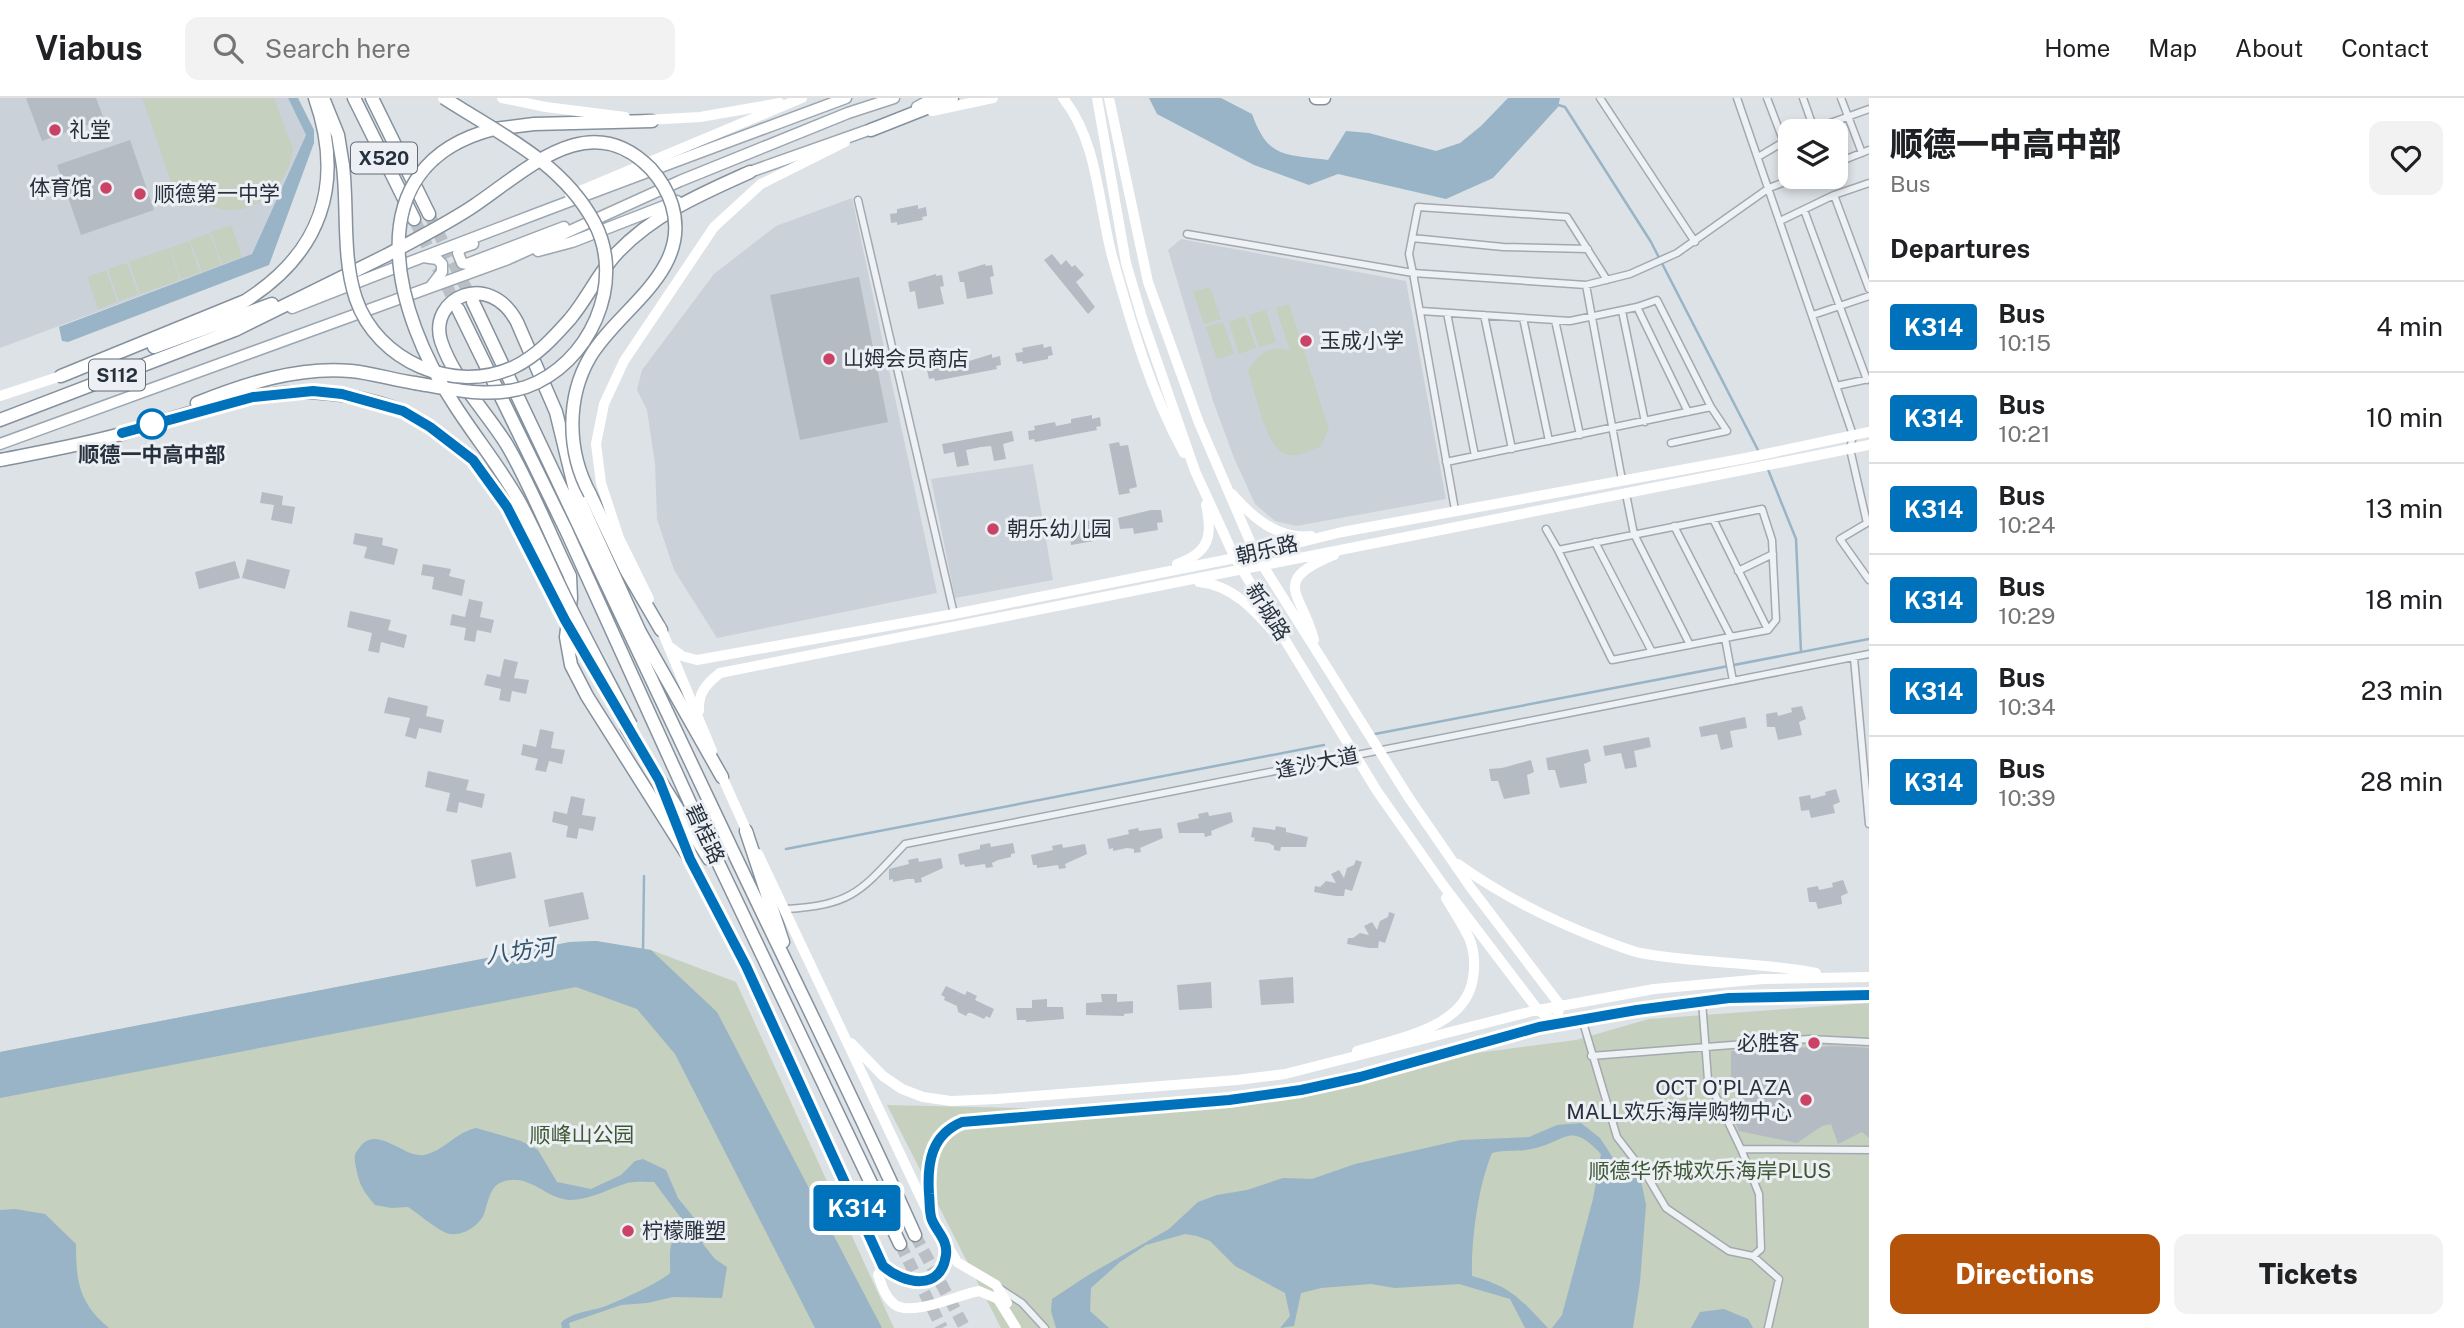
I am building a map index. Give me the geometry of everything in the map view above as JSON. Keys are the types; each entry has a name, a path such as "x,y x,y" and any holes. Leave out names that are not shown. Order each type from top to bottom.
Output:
{"highway":[{"name":"S112","path":"61,376 245,301 268,287 294,262 318,220 327,188 326,136 315,98"},
{"path":"323,98 338,135 343,166 348,247 355,297 369,325 387,345 415,364 453,377 494,374 513,368 538,352 570,319 615,255 642,229 678,205 750,172"},
{"name":"X520","path":"354,98 414,219"},
{"name":"X520","path":"372,98 429,214"},
{"path":"122,433 232,390 288,374 353,371 415,383 482,392 505,392 526,387 567,363 590,335 606,283 605,253 595,223 570,188 509,137 444,98"},
{"path":"871,130 952,98"},
{"path":"1316,98 1324,98"},
{"path":"629,726 519,501 496,463 453,403 427,354 406,299 398,225 408,193 422,171 444,150 471,136 494,129 534,124 652,121"},
{"path":"235,330 387,255 472,207 538,160 562,147 593,143 620,147 643,161 667,192 674,213 676,225 671,253 649,289 600,342 590,357 576,397 572,424 576,459 590,494 626,570 662,630"},
{"path":"61,376 85,372 332,282"},
{"path":"639,630 575,490 556,412 512,312 495,296 473,292 461,297 444,313 440,321 441,340 472,396 507,446 570,576 571,598 566,637 571,665 587,696 690,859"},
{"path":"473,302 915,1235"},
{"name":"碧桂路","path":"458,309 566,530 619,651 900,1244"},
{"name":"S112","path":"0,420 235,330"},
{"path":"0,460 80,445 206,408 279,392 342,394 403,411 430,427 473,460 507,507 565,620 659,780 739,907"},
{"path":"599,565 722,777"},
{"path":"746,831 798,989"}],"main road":[{"path":"604,215 548,232 467,264 458,257 461,248 611,187 846,98"},
{"path":"508,259 604,215 848,113 894,98"},
{"path":"430,287 508,259 572,242 750,172 871,130 934,98"},
{"path":"235,330 524,216 611,187"},
{"path":"419,258 429,257 443,264 442,272 430,287"},
{"name":"S112","path":"0,444 430,287"}],"street":[{"path":"502,98 546,107 652,121 700,117 798,99"},
{"path":"993,98 944,108 871,130 761,184 715,227 624,361 604,404 596,444 601,483 619,538 662,630 722,777 931,1219 957,1262 1022,1303 1045,1328"},
{"path":"1063,98 1085,133 1112,254 1143,359 1164,416 1198,477 1210,526 1207,542 1192,559 1140,577"},
{"name":"新城路","path":"1097,98 1126,263 1143,321 1198,477 1235,558 1356,755 1427,864 1538,1010 1556,1023"},
{"name":"新城路","path":"1109,98 1148,282 1223,483 1255,553 1451,859 1560,1005"},
{"path":"1600,98 1695,243"},
{"path":"1737,98 1853,435 1850,449 1868,523 1840,539 1869,580"},
{"path":"1767,98 1778,121"},
{"path":"1803,98 1808,119"},
{"path":"1841,98 1847,117 1865,151 1848,158"},
{"path":"524,216 798,99"},
{"path":"1841,119 1869,109"},
{"path":"1758,157 1778,145"},
{"path":"1780,221 1834,195 1869,183"},
{"path":"1187,234 1413,273 1586,285 1643,269 1695,243 1769,188 1778,185"},
{"path":"1834,195 1869,289"},
{"path":"858,200 954,614"},
{"path":"1455,510 1409,254 1418,207 1567,217 1607,280"},
{"path":"1804,209 1868,379 1836,386"},
{"path":"1412,238 1503,247 1588,249"},
{"path":"1586,285 1622,480"},
{"path":"1812,315 1869,296"},
{"path":"1421,311 1570,321 1637,307 1657,300 1711,407 1727,431 1671,443"},
{"path":"1637,307 1688,412"},
{"path":"1622,310 1645,422"},
{"path":"1447,313 1475,456"},
{"path":"1484,315 1512,449"},
{"path":"1523,318 1549,442"},
{"path":"1555,320 1580,435"},
{"path":"0,396 61,376"},
{"path":"1447,461 1711,407"},
{"name":"朝乐路","path":"668,646 682,656 697,660 744,652 954,614 1235,558 1342,532 1746,458 1869,432"},
{"name":"朝乐路","path":"700,719 699,702 705,684 720,673 1869,445"},
{"path":"1223,483 1243,507 1270,529 1303,537 1342,532"},
{"path":"1860,490 1869,488"},
{"path":"1626,494 1634,534 1690,645"},
{"path":"1546,529 1612,660 1768,630 1776,620 1772,540 1762,509 1558,550"},
{"path":"1713,519 1768,630"},
{"path":"1674,526 1728,638 1733,678"},
{"path":"1595,542 1652,652"},
{"path":"1316,650 1308,621 1295,597 1296,580 1312,564 1350,547"},
{"path":"1738,571 1773,554"},
{"path":"1184,581 1209,583 1247,603 1294,653"},
{"path":"744,652 730,658 729,662 733,666 748,668"},
{"name":"逢沙大道","path":"786,909 819,907 848,899 873,878 905,844 1380,751 1733,678 1869,654"},
{"path":"1854,657 1869,824"},
{"path":"659,780 690,859 746,966 883,1266 911,1282 925,1281 933,1276 944,1262 944,1240"},
{"path":"1451,859 1500,893 1570,928 1639,953 1782,966 1830,976"},
{"path":"1301,1070 1425,1029 1459,1010 1471,993 1475,967 1471,942 1427,864"},
{"path":"1478,932 1494,940 1499,938 1499,926"},
{"path":"844,1037 883,1076 902,1089 923,1097 951,1101 1237,1080 1301,1070 1538,1010 1628,993 1714,982 1830,976 1869,977"},
{"path":"1628,993 1631,1011"},
{"path":"931,1219 928,1167 939,1138 950,1127 962,1122 991,1117 1229,1100 1301,1090 1360,1077 1556,1023 1702,1001 1771,995 1869,995"},
{"path":"1702,1001 1708,1080 1759,1194 1761,1249 1753,1256"},
{"path":"1556,1023 1560,1005"},
{"path":"1582,1018 1617,1137 1647,1176 1666,1208 1729,1251 1753,1256 1779,1279 1768,1328"},
{"path":"1460,1030 1465,1047"},
{"path":"1591,1056 1809,1039 1869,1042"},
{"path":"1096,1092 1097,1111"},
{"path":"1741,1149 1869,1150"},
{"path":"883,1266 878,1275 885,1293 895,1305 904,1309 926,1306 979,1291 998,1299 1017,1325"},
{"path":"996,1285 1017,1325"}],"shaded area":[{"name":"顺德第一中学","path":"0,98 288,98 306,135 252,254 0,348"},
{"path":"852,198 937,593 717,638 674,570 657,519 655,464 647,410 637,390 642,370 714,274 776,226"},
{"name":"玉成小学","path":"1181,239 1406,281 1446,499 1296,526 1275,521 1255,504 1213,401 1168,250"},
{"name":"朝乐幼儿园","path":"1033,464 1053,580 955,598 931,479"}],"green space":[{"path":"142,98 274,98 293,149 291,161 280,183 262,200 239,210 219,209 195,202 180,208"},
{"path":"231,225 242,257 222,264 211,232"},
{"path":"210,233 221,265 202,272 190,240"},
{"path":"189,241 200,273 181,279 170,248"},
{"path":"169,248 180,280 140,294 129,262 148,255 154,269 149,255"},
{"path":"127,263 138,294 119,301 108,269"},
{"path":"106,270 117,302 98,309 87,277"},
{"path":"1210,287 1221,319 1204,324 1193,292"},
{"path":"1289,304 1329,429 1321,446 1292,455 1283,453 1271,439 1261,416 1248,371 1265,352 1277,349 1290,351 1276,308"},
{"path":"1266,310 1276,342 1259,347 1249,315"},
{"path":"1245,316 1256,348 1239,354 1229,322"},
{"path":"1223,322 1234,354 1217,359 1206,327"},
{"name":"顺峰山公园","path":"596,941 651,950 736,982 894,1328 0,1328 0,1052 570,942"},
{"name":"顺德华侨城欢乐海岸PLUS","path":"1869,1003 1869,1328 1001,1328 887,1105 1139,1111 1306,1093 1446,1057 1576,1040 1649,1019"}],"water":[{"path":"288,98 298,98 314,130 314,143 269,265 68,342 62,341 59,327 252,254 306,135"},
{"path":"1149,98 1221,98 1252,114 1265,139 1280,152 1328,160 1346,131 1369,133 1436,151 1460,143 1508,98 1560,98 1558,107 1493,178 1446,199 1338,174 1309,185 1254,165 1157,114"},
{"path":"596,941 651,950 717,1012 882,1328 815,1328 675,1054 637,1009 576,987 0,1098 0,1052 570,942"},
{"path":"1581,1123 1600,1138 1617,1164 1640,1175 1646,1205 1640,1282 1633,1328 1552,1328 1562,1315 1593,1199 1601,1154 1582,1138 1568,1136 1531,1149 1492,1153 1476,1214 1472,1276 1486,1280 1514,1295 1548,1328 1525,1328 1510,1299 1459,1284 1395,1288 1371,1284 1321,1288 1301,1293 1294,1326 1280,1328 1290,1316 1285,1293 1235,1266 1210,1241 1185,1234 1146,1245 1120,1262 1091,1288 1090,1311 1109,1328 1056,1328 1051,1311 1052,1299 1169,1229 1198,1202 1283,1178 1312,1179 1355,1164 1461,1140 1529,1137 1557,1125"},
{"path":"476,1128 521,1141 538,1150 557,1182 591,1189 621,1175 635,1161 643,1159 666,1170 678,1198 702,1228 703,1244 715,1259 727,1267 722,1298 673,1297 621,1305 569,1323 570,1328 562,1328 561,1323 570,1316 621,1300 670,1273 671,1245 681,1230 681,1218 654,1182 627,1183 593,1196 571,1200 555,1197 527,1182 504,1181 494,1187 484,1214 477,1224 467,1231 455,1234 444,1232 408,1207 375,1205 361,1185 355,1156 367,1141 382,1140 416,1155 424,1155"},
{"path":"15,1209 45,1214 76,1244 81,1291 91,1310 109,1328 0,1328 0,1210"},
{"path":"1724,1309 1748,1319 1753,1328 1691,1328 1700,1312"}],"building":[{"name":"礼堂","path":"26,98 96,98 104,119 42,141"},
{"name":"体育馆","path":"130,140 154,210 81,235 57,165"},
{"path":"918,205 918,209 926,207 927,216 922,217 923,220 897,225 897,222 891,223 890,214 897,213 897,209"},
{"path":"1052,254 1061,265 1066,260 1084,275 1076,282 1095,307 1088,314 1044,260"},
{"path":"985,264 992,265 994,276 990,277 993,294 967,299 964,282 960,282 958,272"},
{"path":"936,274 942,275 944,286 940,287 944,304 918,309 915,291 910,292 908,282"},
{"name":"山姆会员商店","path":"859,277 888,422 800,440 770,295"},
{"path":"1043,344 1044,348 1051,346 1053,355 1048,356 1048,359 1023,364 1022,361 1017,362 1015,353 1023,352 1022,348"},
{"path":"992,354 992,358 1000,356 1001,365 996,366 997,369 935,381 934,378 929,379 927,370 935,369 934,365 955,361 956,365"},
{"path":"1092,415 1092,419 1100,417 1101,426 1096,427 1097,430 1035,442 1034,439 1029,440 1028,431 1035,430 1034,426 1055,422 1056,426 1071,423 1071,419"},
{"path":"1012,431 1014,441 1003,444 1006,459 994,461 991,446 981,447 966,450 969,465 957,467 954,452 944,454 942,444"},
{"path":"1119,442 1120,446 1128,445 1137,487 1129,489 1130,493 1119,495 1109,444"},
{"path":"262,492 283,496 282,505 295,507 292,524 271,520 274,505 260,503"},
{"path":"1161,510 1163,522 1157,523 1158,530 1134,534 1133,528 1120,529 1118,518"},
{"path":"1101,520 1104,532 1093,534 1094,541 1071,545 1070,538 1060,540 1057,529 1061,526"},
{"path":"355,533 383,538 382,545 398,549 394,565 364,558 367,547 353,544"},
{"path":"247,559 290,570 285,589 242,578"},
{"path":"235,561 240,578 199,589 195,572"},
{"path":"423,564 451,569 449,576 465,580 462,596 432,589 434,577 421,575"},
{"path":"469,599 483,602 480,617 494,620 491,633 477,630 475,642 464,640 466,628 450,625 452,614 465,617"},
{"path":"350,611 391,620 388,630 407,635 404,648 381,642 379,653 368,651 372,633 347,627"},
{"path":"504,659 518,662 514,678 529,680 526,694 512,691 510,702 499,700 501,689 484,685 487,674 500,677"},
{"path":"388,697 428,706 426,716 444,720 441,733 419,728 416,739 405,736 410,718 384,713"},
{"path":"1802,706 1806,719 1799,722 1802,735 1778,740 1775,727 1767,727 1766,714 1777,712 1778,716 1792,712 1791,708"},
{"path":"1745,717 1747,728 1730,731 1733,747 1721,750 1717,734 1701,737 1699,727"},
{"path":"540,729 554,732 551,748 565,750 562,764 549,761 546,772 535,770 538,759 521,755 523,744 536,747"},
{"path":"1649,737 1651,747 1634,751 1637,767 1625,769 1621,753 1605,756 1603,746"},
{"path":"1588,749 1591,761 1584,764 1587,783 1560,788 1555,770 1548,770 1546,758"},
{"path":"1531,760 1534,772 1527,775 1530,794 1504,799 1498,781 1491,781 1489,769"},
{"path":"428,771 469,780 466,790 485,794 482,808 459,802 457,813 446,811 450,793 425,787"},
{"path":"1836,789 1840,802 1833,805 1835,813 1811,818 1809,810 1801,811 1799,797 1810,795 1811,799"},
{"path":"571,796 585,799 582,815 596,817 593,831 579,828 577,839 566,837 568,826 552,822 554,811 567,814"},
{"path":"1208,812 1209,816 1231,812 1233,822 1211,831 1212,835 1205,837 1204,833 1179,833 1177,823 1199,818 1198,814"},
{"path":"1276,826 1286,828 1286,832 1308,837 1306,847 1281,847 1280,851 1274,850 1274,846 1269,843 1254,841 1255,838 1251,837 1253,827 1275,830"},
{"path":"1138,828 1139,831 1161,828 1163,838 1140,848 1141,852 1134,853 1134,849 1127,848 1113,851 1113,848 1109,849 1107,839 1129,834 1128,830"},
{"path":"990,843 991,847 1013,843 1015,853 992,863 993,867 986,868 985,864 965,867 964,864 960,865 958,854 980,849 980,845"},
{"path":"1062,844 1063,848 1085,844 1087,854 1065,864 1066,868 1059,869 1058,865 1037,868 1037,865 1033,865 1031,855 1053,850 1052,846"},
{"path":"511,852 516,878 476,887 471,860"},
{"path":"918,858 919,862 941,858 943,868 921,878 922,882 915,883 914,879 893,882 893,879 889,880 889,869 909,864 908,860"},
{"path":"1356,860 1362,862 1352,891 1345,889 1344,896 1314,892 1315,886 1320,887 1326,881 1336,883 1331,874 1339,870 1344,878 1347,868 1354,865"},
{"path":"1843,880 1848,893 1841,896 1842,904 1818,909 1816,902 1809,902 1807,888 1818,886 1819,890 1833,887 1832,883"},
{"path":"583,892 589,919 549,927 544,900"},
{"path":"1389,912 1395,914 1385,943 1379,941 1378,948 1347,944 1348,938 1360,933 1369,935 1364,926 1372,922 1377,930 1380,921 1388,917"},
{"path":"1293,977 1294,1003 1261,1005 1259,980"},
{"path":"1211,982 1212,1008 1179,1010 1177,985"},
{"path":"946,986 965,995 967,991 977,996 975,1000 994,1009 990,1018 986,1016 984,1019 971,1013 966,1016 958,1012 957,1006 944,1000 945,997 941,995"},
{"path":"1101,994 1117,994 1117,1002 1133,1001 1133,1013 1124,1016 1086,1015 1086,1003 1102,1002"},
{"path":"1047,999 1047,1007 1063,1007 1064,1019 1026,1022 1017,1020 1016,1008 1032,1008 1032,1000"},
{"name":"OCT O'PLAZA MALL欢乐海岸购物中心","path":"1838,1046 1869,1048 1869,1138 1862,1132 1838,1144 1831,1124 1822,1126 1797,1143 1739,1131 1730,1109 1742,1111 1742,1089 1731,1091 1731,1051"}],"waterway":[{"path":"1555,104 1565,107 1651,242 1759,452"},
{"path":"1767,467 1796,539 1801,652"},
{"path":"1375,734 1869,639"},
{"path":"786,849 1324,745"},
{"path":"643,952 644,876"}],"tunnel":[{"path":"429,214 473,302"},
{"path":"414,219 458,309"},
{"path":"915,1235 965,1328"},
{"path":"900,1244 942,1328"}],"bus line":[{"name":"K314","path":"122,433 253,397 279,392 313,391 342,394 403,411 430,427 473,460 507,507 565,620 659,780 690,859 746,966 883,1266 911,1282 925,1281 933,1276 939,1271 946,1256 944,1240 931,1219 928,1167 931,1153 939,1138 950,1127 972,1119 1264,1096 1360,1077 1458,1048 1582,1018 1729,998 1869,995"}],"place":[{"name":"礼堂","path":"55,130"},
{"name":"体育馆","path":"106,188"},
{"name":"顺德第一中学","path":"140,194"},
{"name":"玉成小学","path":"1306,341"},
{"name":"山姆会员商店","path":"829,359"},
{"name":"顺德一中高中部","path":"152,424"},
{"name":"朝乐幼儿园","path":"993,529"},
{"name":"必胜客","path":"1814,1043"},
{"name":"OCT O'PLAZA MALL欢乐海岸购物中心","path":"1806,1100"},
{"name":"柠檬雕塑","path":"628,1231"}],"water label":[{"name":"八坊河","path":"520,951"}]}
